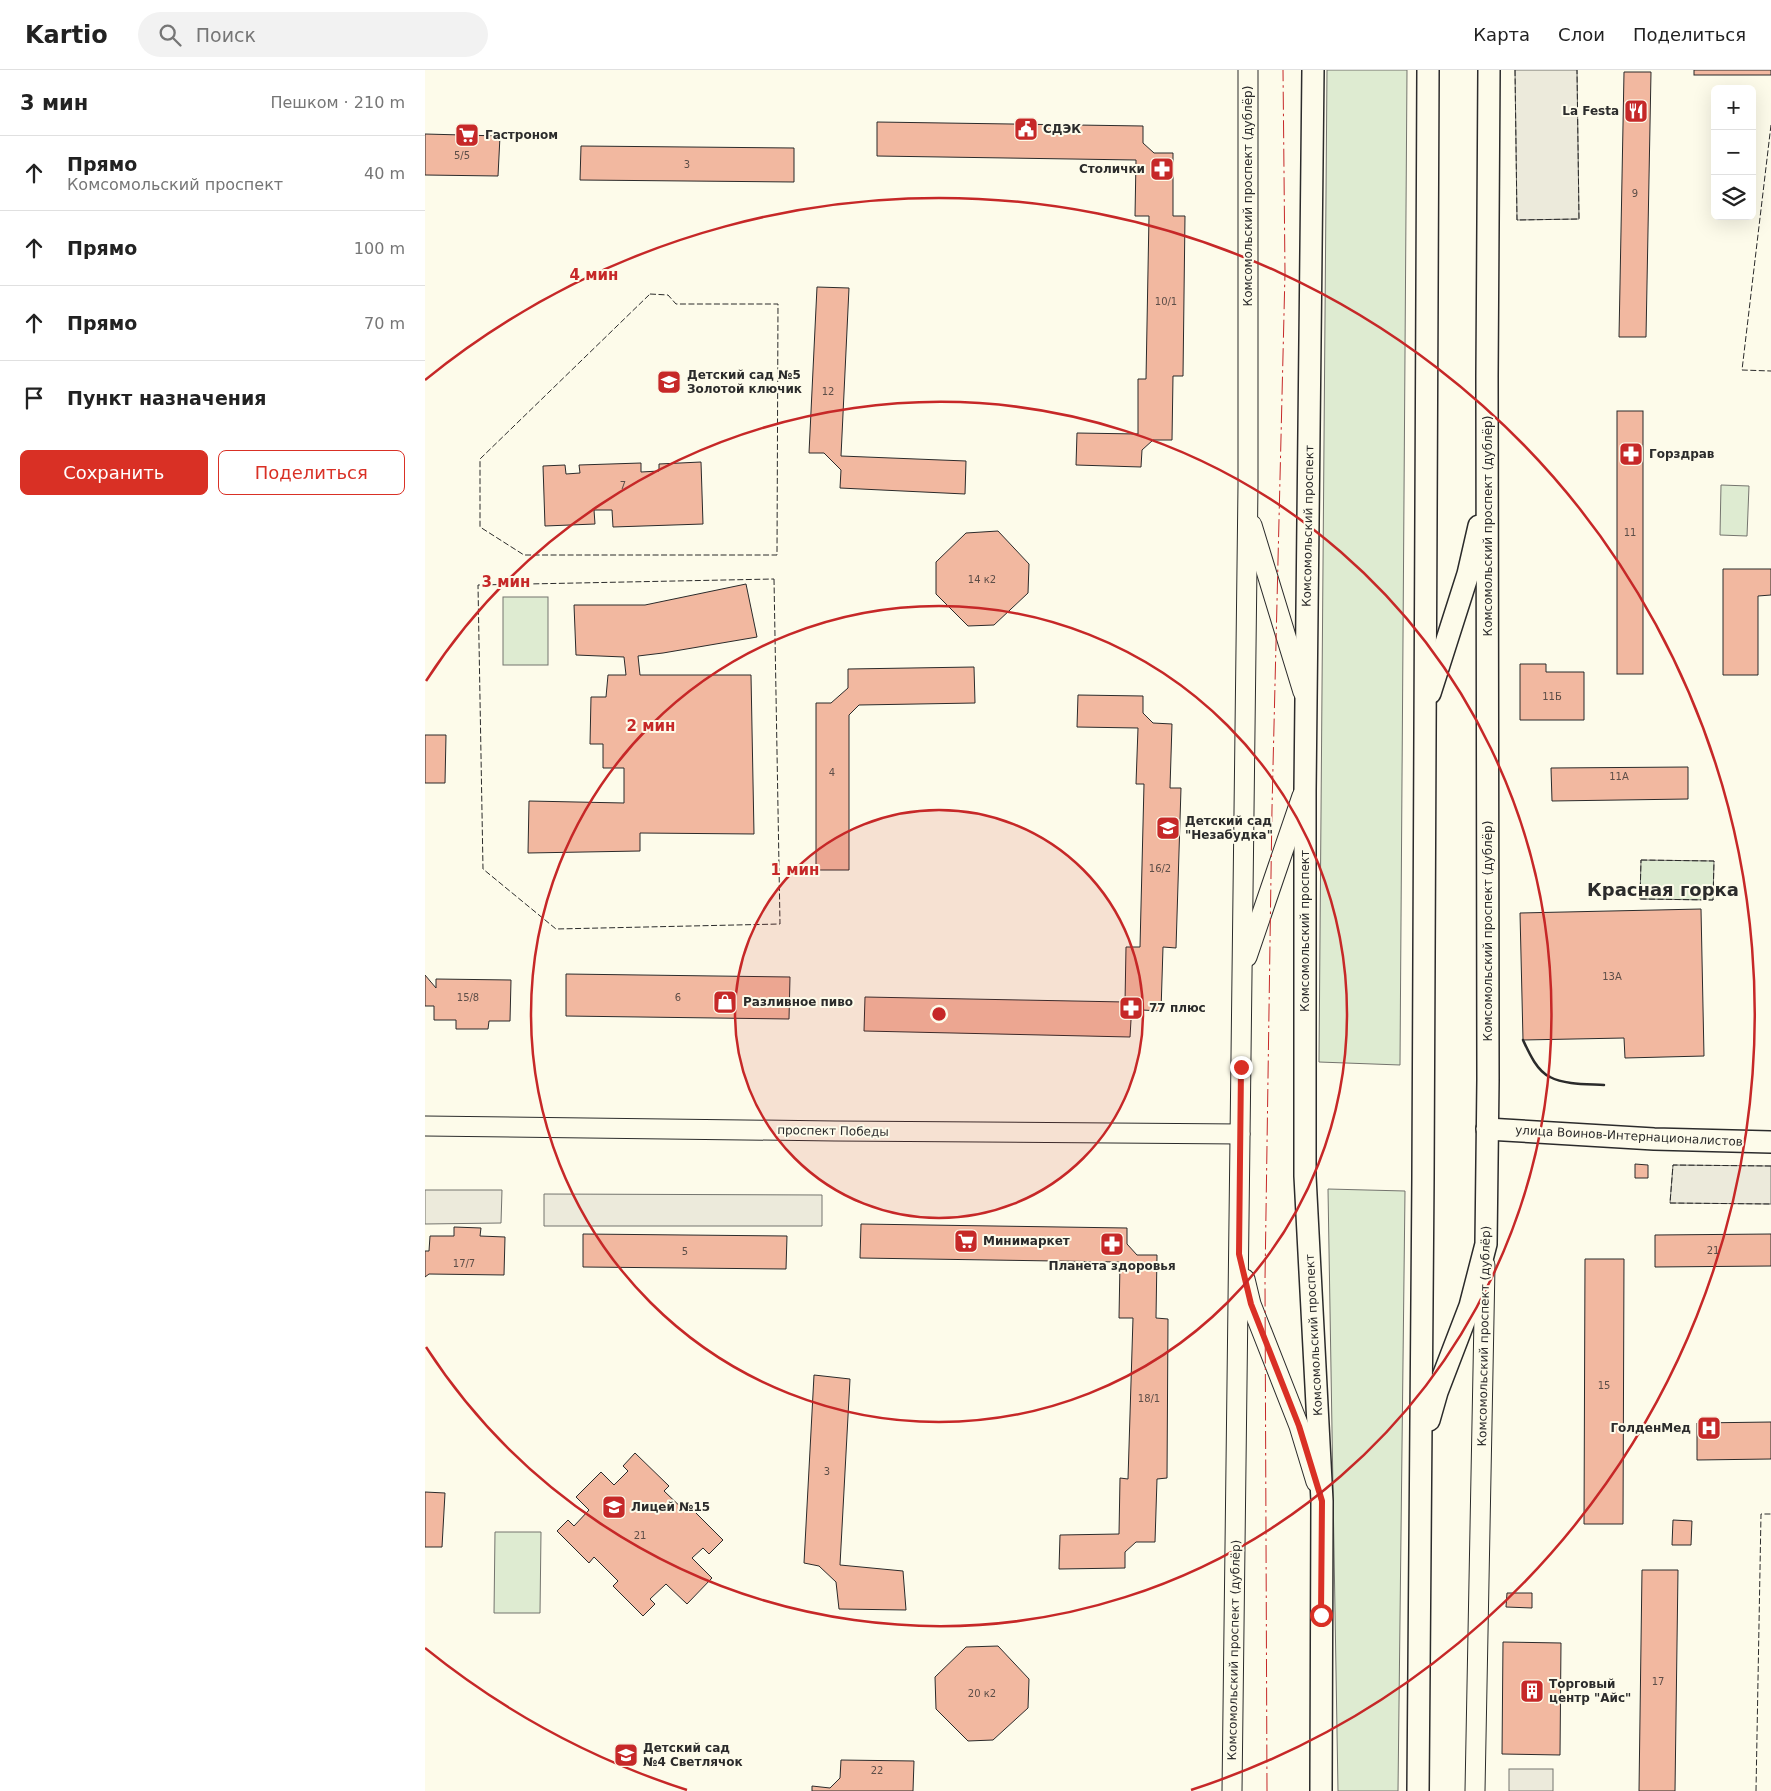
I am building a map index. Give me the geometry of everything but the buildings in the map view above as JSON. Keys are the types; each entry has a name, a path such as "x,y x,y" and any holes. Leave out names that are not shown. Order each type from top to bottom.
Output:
{"main road":[{"name":"Комсомольский проспект","path":"1313,70 1305,701 1305,1176 1322,1501 1321,1791"},
{"path":"1418,1791 1427,70"},
{"name":"Комсомольский проспект (дублёр)","path":"1486,1244 1489,70"},
{"path":"1424,713 1468,574 1487,491"},
{"name":"улица Воинов-Интернационалистов","path":"1487,1129 1654,1139 1771,1142"},
{"path":"1421,1447 1437,1392 1470,1306 1486,1244"}],"street":[{"name":"Комсомольский проспект (дублёр)","path":"1233,1791 1247,507 1248,70"},
{"path":"1247,507 1305,701"},
{"path":"1242,972 1305,790"},
{"name":"проспект Победы","path":"425,1126 835,1132 1240,1134"},
{"name":"Комсомольский проспект (дублёр)","path":"1475,1791 1486,1244"},
{"path":"1239,1254 1251,1304 1299,1426 1322,1501"}],"green space":[{"path":"1327,70 1407,70 1400,1065 1319,1062"},
{"path":"1721,485 1749,486 1747,536 1720,535"},
{"path":"503,597 548,597 548,665 503,665"},
{"path":"1641,860 1714,861 1713,900 1640,899"},
{"path":"1328,1189 1405,1191 1398,1791 1338,1791"},
{"path":"495,1532 541,1532 540,1613 494,1613"}],"shaded area":[{"path":"1515,70 1577,70 1579,219 1517,220"},
{"path":"1673,1165 1771,1166 1771,1204 1670,1203"},
{"path":"425,1190 502,1190 501,1223 425,1224"},
{"path":"544,1194 822,1195 822,1226 544,1226"},
{"path":"1509,1769 1553,1769 1553,1791 1509,1791"}],"fence":[{"path":"1515,70 1517,220 1579,219 1577,70"},
{"path":"1771,125 1742,370 1771,371"},
{"path":"650,294 668,295 676,304 778,304 777,555 524,555 480,527 480,459 650,294"},
{"path":"774,579 780,924 556,929 483,869 478,585 774,579"},
{"path":"1641,860 1714,861 1713,900 1640,899 1641,860"},
{"path":"1771,1166 1673,1165 1670,1203 1771,1204"},
{"path":"1756,1791 1761,1514 1771,1514"}],"wall":[{"path":"1523,1040 1537,1066 1550,1077 1569,1083 1604,1085"}],"power":[{"path":"1267,1791 1265,1280 1272,808 1285,273 1283,70"}],"place":[{"name":"La Festa","path":"1636,111"},
{"name":"СДЭК","path":"1026,129"},
{"name":"Гастроном","path":"467,135"},
{"name":"Столички","path":"1162,169"},
{"name":"Детский сад №5 Золотой ключик","path":"669,382"},
{"name":"Горздрав","path":"1631,454"},
{"name":"Детский сад \"Незабудка\"","path":"1168,828"},
{"name":"Разливное пиво","path":"725,1002"},
{"name":"77 плюс","path":"1131,1008"},
{"name":"Минимаркет","path":"966,1241"},
{"name":"Планета здоровья","path":"1112,1244"},
{"name":"ГолденМед","path":"1709,1428"},
{"name":"Лицей №15","path":"614,1507"},
{"name":"Торговый центр \"Айс\"","path":"1532,1691"},
{"name":"Детский сад №4 Светлячок","path":"626,1755"}],"district":[{"name":"Красная горка","path":"1663,890"}],"route":[{"path":"1241,1067 1239,1254 1251,1304 1299,1426 1322,1501 1321,1615"}]}
